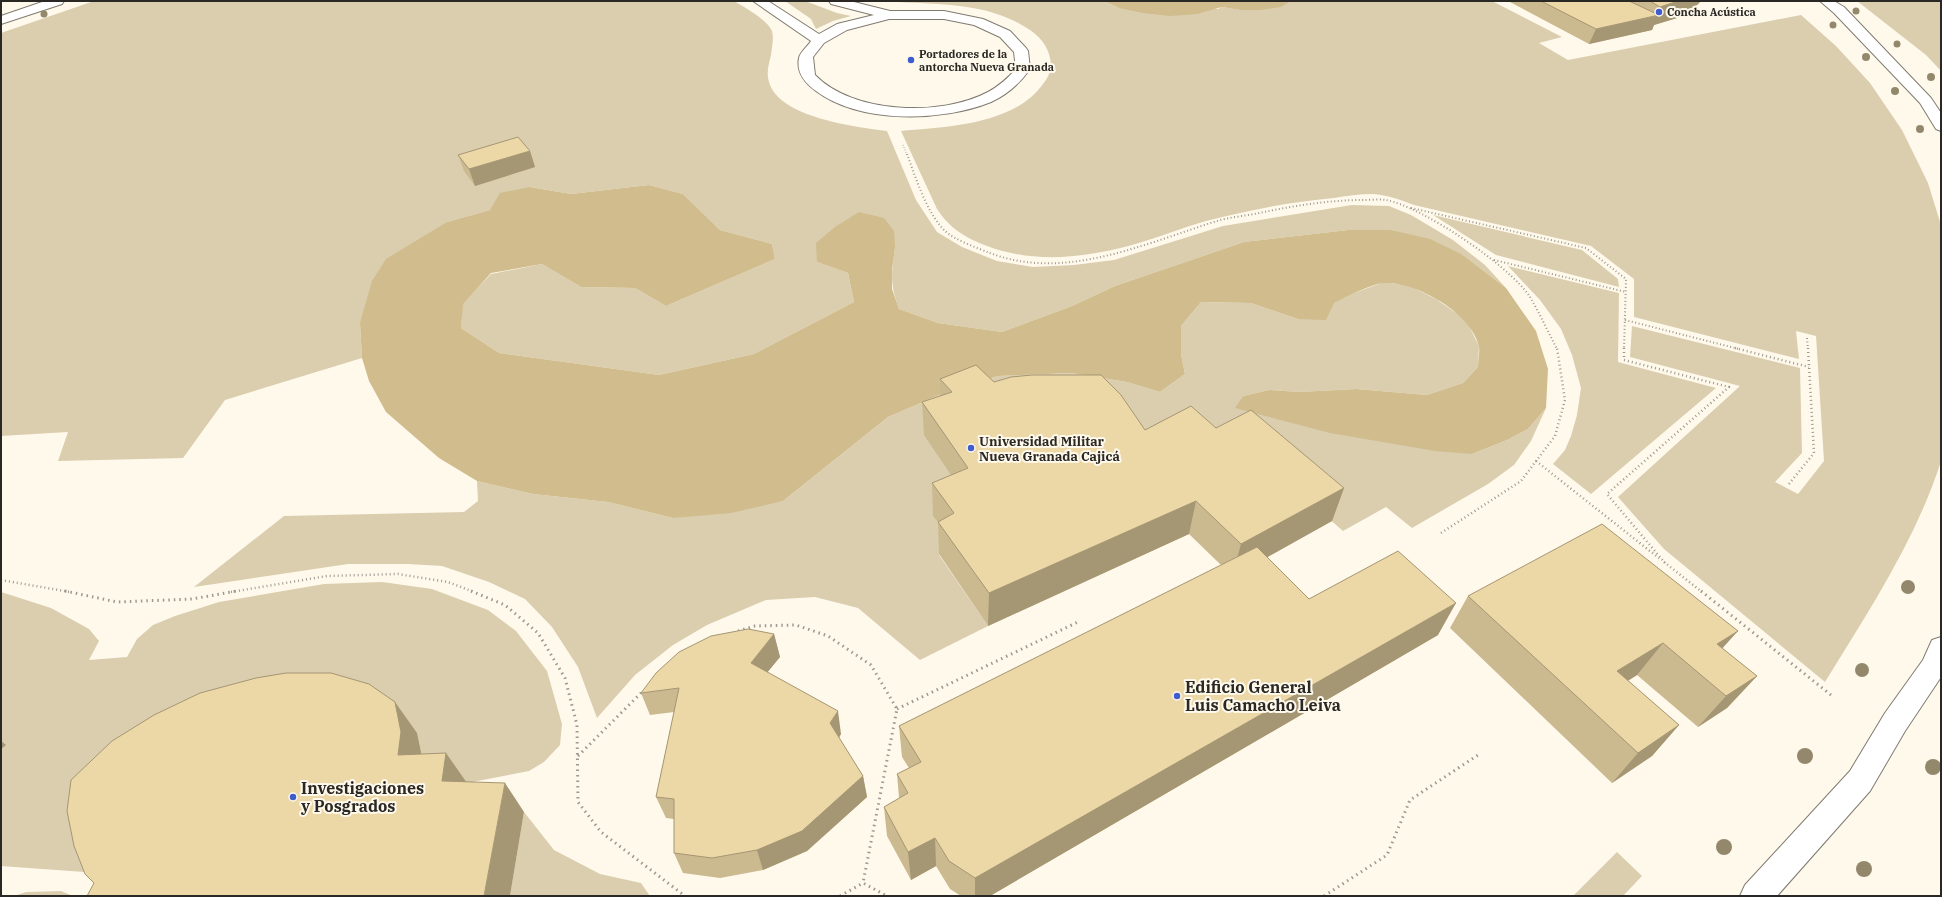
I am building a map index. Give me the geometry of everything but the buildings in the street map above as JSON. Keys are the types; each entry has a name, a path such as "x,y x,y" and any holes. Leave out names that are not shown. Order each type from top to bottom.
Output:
{"lane":[{"path":"1,20 58,1"},
{"path":"760,1 819,40"},
{"path":"835,1 889,15"},
{"path":"1826,1 1839,10 1926,101 1941,126"},
{"path":"889,15 944,15 978,22 1006,34 1021,50 1023,69 1009,87 980,101 941,110 897,112 856,105 825,92 808,75 806,57 819,40 842,27 889,15"},
{"path":"1756,896 1860,781 1894,722 1934,666 1941,648"}],"path":[{"path":"900,139 927,205 945,231 973,247 1002,258 1038,263 1096,259 1157,242 1218,221 1300,205 1349,200 1386,200 1407,207 1586,248 1626,279 1624,360 1729,387 1607,494 1665,563"},
{"path":"1407,207 1438,222 1494,260 1529,296 1557,348 1565,400 1555,436 1521,482 1441,533"},
{"path":"1494,260 1626,292"},
{"path":"1626,320 1809,367"},
{"path":"1789,484 1814,453 1807,338"},
{"path":"1536,461 1831,695"},
{"path":"1,580 117,602 192,599 327,576 398,574 448,582 505,605 538,633 565,678 577,725 578,802 601,832 684,896"},
{"path":"897,709 1080,621"},
{"path":"734,633 755,626 796,625 828,636 870,665 897,709 864,883"},
{"path":"578,757 644,690"},
{"path":"1324,896 1388,855 1410,800 1478,755"},
{"path":"840,896 864,883"},
{"path":"864,883 887,896"},
{"path":"1330,892 1333,896"}],"shaded area":[{"path":"94,1 734,1 761,18 772,31 773,43 768,75 769,82 776,94 787,104 820,118 857,127 887,131 916,200 937,232 962,247 997,261 1033,267 1074,265 1114,260 1223,226 1352,205 1389,206 1411,215 1453,240 1485,265 1506,288 1463,255 1391,230 1348,230 1244,242 1115,286 1072,306 1002,332 938,323 899,309 894,293 892,279 895,248 817,262 848,273 854,302 754,354 659,375 499,353 461,328 462,304 491,274 542,264 581,287 635,288 666,306 775,259 772,244 720,230 683,194 649,185 571,194 530,187 490,210 447,222 360,323 362,358 225,400 183,458 58,461 68,432 1,436 1,33"},
{"path":"785,1 805,1 837,13 851,16 833,21 816,29 811,19"},
{"path":"880,1 1104,1 1119,8 1218,9 1222,7 1240,10 1291,1 1492,1 1562,37 1539,43 1568,60 1801,15 1836,46 1870,83 1902,130 1928,183 1941,225 1941,461 1931,490 1905,547 1874,602 1825,682 1664,549 1618,497 1740,386 1630,357 1632,326 1800,368 1802,453 1775,482 1798,494 1824,461 1816,336 1796,331 1799,359 1634,317 1634,279 1591,246 1373,194 1285,204 1238,213 1206,221 1150,240 1104,252 1084,255 1064,257 1025,256 987,246 972,240 959,232 942,216 937,209 901,131 938,128 978,121 997,116 1015,108 1030,98 1047,78 1051,65 1049,54 1039,37 1030,30 1013,20 995,13 958,6"},
{"path":"1104,1 1291,1 1281,7 1260,10 1240,10 1222,7 1197,14 1170,16 1143,13 1119,8"},
{"path":"1857,1 1941,1 1941,71 1926,55"},
{"path":"649,185 683,194 720,230 772,244 775,259 666,306 635,288 581,287 542,264 491,273 463,304 461,328 499,353 659,375 754,354 854,302 848,273 817,262 816,243 835,227 859,212 884,218 894,231 895,248 892,269 892,289 899,309 938,323 1002,332 1072,306 1115,286 1244,242 1348,230 1391,230 1430,239 1463,255 1506,288 1536,331 1548,369 1546,408 1528,429 1507,440 1472,454 1435,451 1330,433 1235,408 1243,396 1269,390 1299,392 1356,389 1427,395 1463,383 1478,367 1479,351 1479,346 1474,334 1465,322 1454,311 1427,294 1398,284 1385,283 1367,288 1334,303 1326,320 1298,319 1251,303 1201,302 1181,326 1181,354 1185,374 1160,392 1127,382 1071,373 998,376 946,392 888,417 783,501 731,513 673,518 608,502 533,494 477,481 439,458 386,412 369,381 362,358 360,323 372,281 386,259 447,222 490,210 500,193 530,187 571,194"},
{"path":"1433,215 1582,250 1618,279 1619,287 1496,255"},
{"path":"1508,266 1619,293 1618,362 1716,388 1591,494 1553,464 1565,450 1577,415 1581,388 1572,355 1561,329 1540,300"},
{"path":"1384,282 1410,286 1436,299 1466,320 1479,346 1478,367 1463,383 1427,395 1356,389 1299,392 1269,390 1243,396 1236,408 1472,454 1507,440 1528,429 1546,408 1531,441 1514,465 1488,484 1412,528 1386,507 1343,531 1243,443 968,501 955,545 939,555 988,626 920,660 858,608 815,597 766,600 707,625 673,645 635,675 597,718 578,667 552,627 525,599 489,582 442,566 408,564 348,564 194,587 284,516 464,512 478,501 477,481 533,494 608,502 673,518 783,501 888,417 946,392 998,376 1071,373 1127,382 1160,392 1185,374 1181,354 1181,326 1201,302 1251,303 1298,319 1354,293"},
{"path":"382,582 432,589 488,610 516,631 547,671 562,724 560,745 544,762 529,771 467,783 112,874 1,866 1,749 5,745 1,742 1,592 51,608 89,629 99,641 89,660 127,657 137,639 153,625 175,616 219,602 324,584"},
{"path":"524,812 554,850 600,874 641,883 650,896 510,896"},
{"path":"1617,852 1642,876 1623,896 1573,896"},
{"path":"61,891 73,896 14,896 26,892"}],"place":[{"name":"Concha Acústica","path":"1659,12"},
{"name":"Portadores de la antorcha Nueva Granada","path":"911,60"},
{"name":"Universidad Militar Nueva Granada Cajicá","path":"971,448"},
{"name":"Edificio General Luis Camacho Leiva","path":"1177,696"},
{"name":"Investigaciones y Posgrados","path":"293,797"}]}
